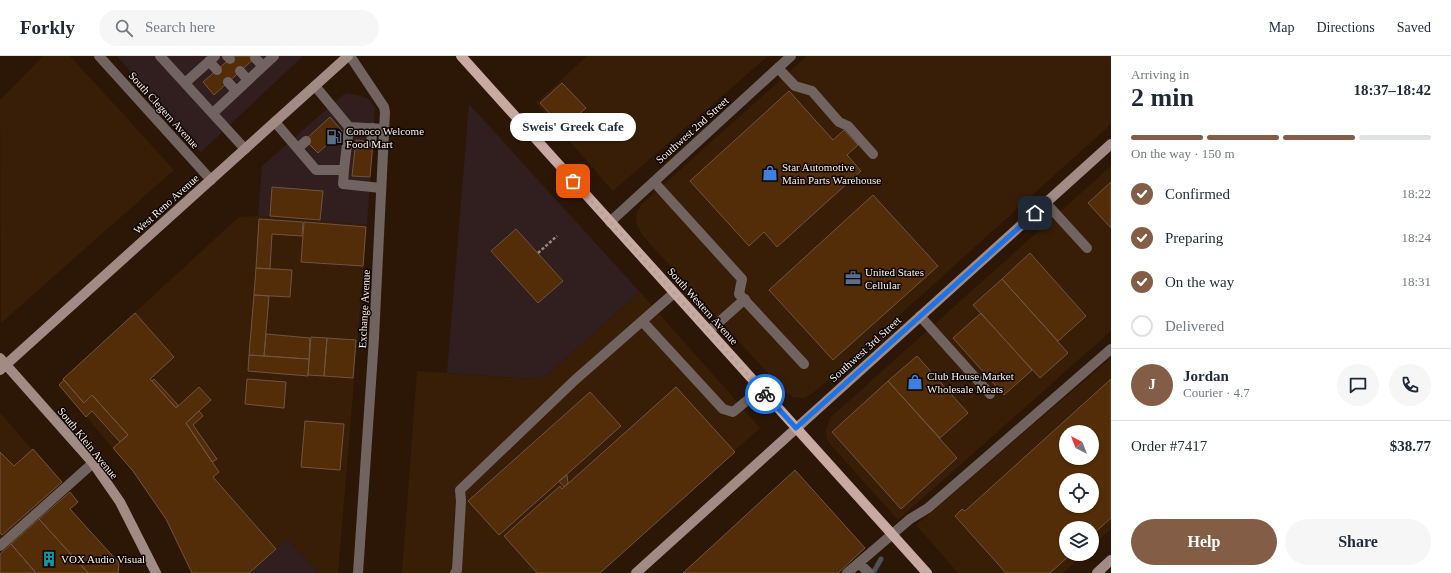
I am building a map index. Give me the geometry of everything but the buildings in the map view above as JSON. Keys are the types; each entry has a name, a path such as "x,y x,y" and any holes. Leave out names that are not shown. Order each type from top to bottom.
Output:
{"main road":[{"name":"South Western Avenue","path":"461,56 926,573"}],"street":[{"name":"South Clegern Avenue","path":"99,56 211,180"},
{"path":"160,56 245,148"},
{"path":"213,113 274,56"},
{"name":"West Reno Avenue","path":"2,364 349,56"},
{"name":"Exchange Avenue","path":"349,56 384,107 374,338 358,573"},
{"name":"Southwest 2nd Street","path":"610,222 791,56"},
{"path":"185,83 212,58 217,70"},
{"path":"255,58 263,66"},
{"path":"778,68 795,86 812,91 839,122 848,126 874,154"},
{"path":"240,71 248,80"},
{"path":"228,82 236,91"},
{"path":"315,86 334,116 349,127 384,129"},
{"path":"275,122 316,170 344,170"},
{"path":"349,127 343,184 369,182 381,188"},
{"path":"371,142 373,128"},
{"path":"298,148 306,141"},
{"name":"Southwest 3rd Street","path":"636,573 1111,144"},
{"path":"654,182 742,279 739,294 804,364"},
{"path":"1046,203 1087,248"},
{"path":"455,573 457,570 461,501 460,490 575,380 674,293"},
{"path":"709,331 745,299"},
{"path":"920,316 990,394"},
{"path":"642,321 723,409 733,412 761,389"},
{"path":"847,573 910,519 928,508 1111,349"},
{"name":"South Klein Avenue","path":"2,364 93,463 120,502 156,573"},
{"path":"0,546 93,463"},
{"path":"1097,573 1111,560"},
{"path":"859,563 869,573"}],"path":[{"path":"538,253 557,236"}],"shaded area":[{"path":"43,56 70,56 174,170 1,323 0,100"},
{"path":"117,56 303,56 201,152"},
{"path":"587,56 768,56 613,191 536,103"},
{"path":"807,56 1111,56 1111,124 813,393 804,398 793,397 785,392 643,236 637,225 636,215 641,205"},
{"name":"Conoco Welcome Food Mart","path":"348,93 365,97 370,100 375,108 367,225 258,216 262,166 343,95"},
{"path":"469,104 640,292 546,376 531,379 447,373"},
{"path":"1111,166 1111,331 898,520 827,439 826,431 831,417"},
{"path":"258,216 367,225 338,573 320,573 287,539 249,573 192,573 166,519 132,471 58,383 239,217"},
{"path":"640,292 760,428 598,573 402,573 417,371 531,379 546,376"},
{"path":"1111,358 1111,529 1099,540 1099,521 1059,521 1059,561 1076,561 1063,573 958,573 916,525"},
{"path":"0,413 62,483 0,539"},
{"path":"287,539 320,573 249,573"}],"waterway":[{"path":"873,573 881,559"}],"way so far":[{"path":"573,181 765,394"}],"place":[{"name":"Conoco Welcome Food Mart","path":"334,137"},
{"name":"Star Automotive Main Parts Warehouse","path":"770,173"},
{"name":"Sweis' Greek Cafe","path":"573,181"},
{"name":"United States Cellular","path":"853,278"},
{"name":"Club House Market Wholesale Meats","path":"915,382"},
{"name":"VOX Audio Visual","path":"49,559"}],"route":[{"path":"765,394 796,428 1035,213"}]}
